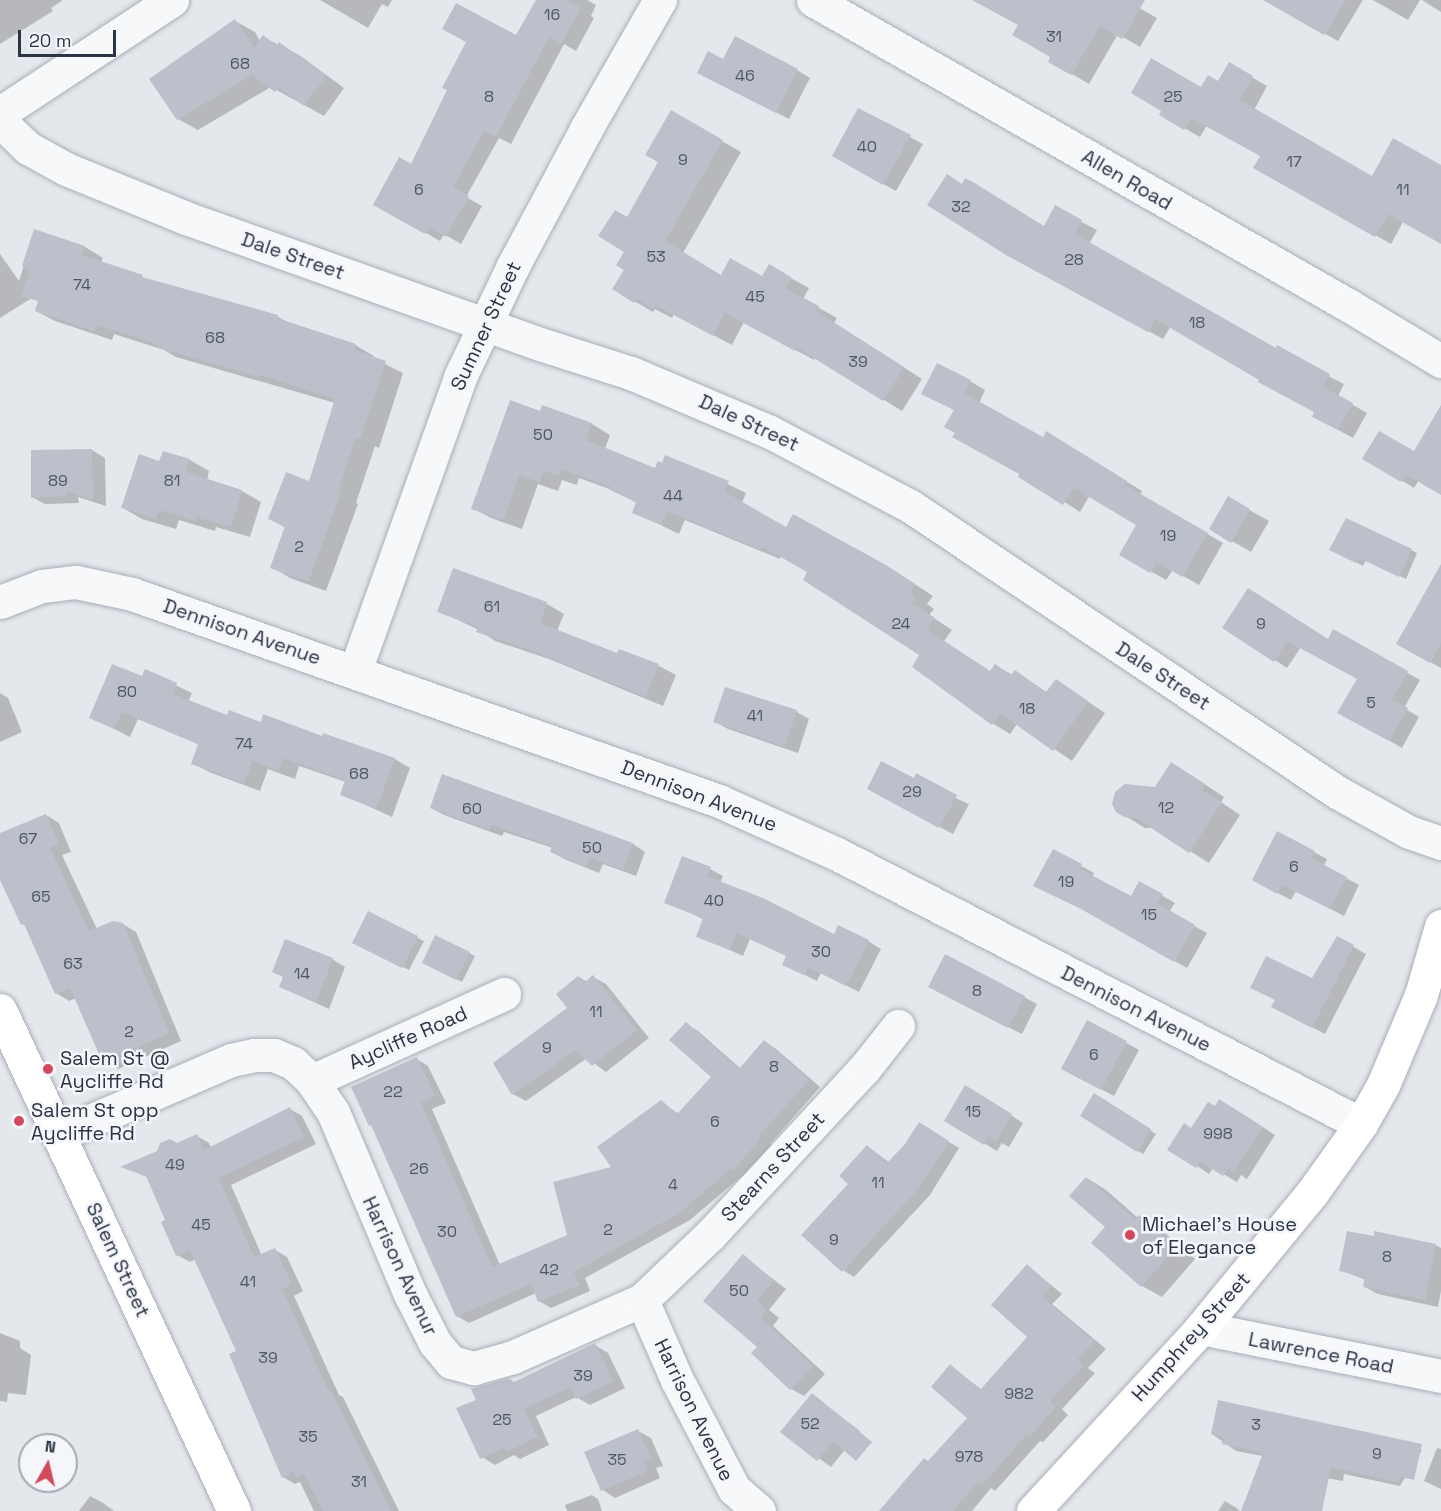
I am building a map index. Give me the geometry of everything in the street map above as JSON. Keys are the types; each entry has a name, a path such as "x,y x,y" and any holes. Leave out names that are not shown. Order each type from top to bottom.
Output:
{"main road":[{"name":"Humphrey Street","path":"1033,1511 1201,1328 1312,1193 1361,1124 1431,997 1441,926"},
{"name":"Salem Street","path":"0,1010 60,1134 234,1511"}],"street":[{"path":"0,112 171,0"},
{"name":"Sumner Street","path":"355,671 460,376 586,129 660,0"},
{"name":"Allen Road","path":"813,0 1348,305 1441,361"},
{"name":"Dale Street","path":"0,121 28,148 66,169 186,218 485,325 631,373 699,400 851,473 910,506 1337,792 1409,832 1441,843"},
{"name":"Dennison Avenue","path":"0,602 42,586 76,582 103,586 177,609 355,671 757,816 837,854 1361,1124"},
{"name":"Aycliffe Road","path":"312,1081 504,994"},
{"name":"Stearns Street","path":"642,1300 711,1234 857,1076 898,1026"},
{"path":"60,1134 231,1060 254,1055 274,1055 293,1063 312,1081"},
{"name":"Harrison Avenur","path":"312,1081 333,1112 410,1294 435,1343 451,1362 474,1368 513,1357 642,1300"},
{"name":"Harrison Avenue","path":"642,1300 677,1380 734,1489 759,1511"},
{"name":"Lawrence Road","path":"1201,1328 1441,1376"}],"building":[{"path":"536,0 567,0 581,8 561,44 549,37 496,137 484,131 453,187 469,196 446,237 429,227 425,234 373,205 399,157 411,164 447,90 442,88 466,42 442,29 456,3 516,35"},
{"path":"972,0 1145,0 1122,39 1100,26 1071,75 1048,62 1050,57 1012,35 1018,25"},
{"path":"1263,0 1346,0 1324,35"},
{"path":"235,19 254,47 263,35 277,46 279,42 326,76 304,106 279,87 275,92 252,75 177,120 149,79"},
{"path":"735,36 798,69 776,113 697,73 708,51 723,59"},
{"path":"1151,58 1201,87 1208,75 1218,81 1229,62 1253,76 1240,100 1372,176 1393,138 1441,165 1441,244 1388,214 1375,237 1253,168 1260,156 1191,118 1184,130 1159,115 1161,111 1131,93"},
{"path":"858,108 911,135 883,185 832,156"},
{"path":"671,110 723,140 665,241 721,275 730,258 762,276 769,264 791,277 785,288 819,306 816,311 904,367 883,401 796,347 795,351 725,313 713,336 655,305 653,309 637,299 634,303 612,289 624,270 616,265 624,252 598,236 615,210 627,217 658,162 645,155"},
{"path":"947,174 962,184 965,178 973,182 1044,226 1055,205 1082,220 1075,234 1276,348 1277,345 1330,374 1323,387 1353,403 1338,430 1312,417 1314,412 1258,382 1259,380 1155,319 1148,332 1006,255 927,205"},
{"path":"34,229 85,246 82,255 143,275 142,277 278,315 277,318 356,344 354,350 386,361 360,439 356,437 338,492 341,493 308,582 270,568 285,526 268,519 286,472 309,481 335,399 260,375 259,377 156,347 157,344 96,325 94,331 35,311 38,301 21,296 30,269 22,266"},
{"path":"937,363 971,380 964,393 1043,437 1046,431 1127,481 1125,485 1208,533 1182,577 1157,562 1150,573 1119,555 1136,525 1074,488 1063,505 1018,477 1019,474 952,437 955,433 944,427 954,410 921,394"},
{"path":"510,400 540,411 542,405 592,423 586,440 655,468 658,461 662,463 665,455 729,481 725,492 786,527 793,514 886,565 915,584 910,593 916,597 912,603 935,618 927,630 990,671 995,664 1011,675 1015,670 1046,692 1056,679 1088,701 1053,751 1000,713 992,725 912,667 919,655 803,580 807,572 763,547 761,550 667,511 661,525 632,513 636,502 610,490 611,487 561,469 559,476 544,471 540,482 519,475 504,520 471,509"},
{"path":"1441,405 1441,495 1405,474 1401,482 1362,459 1379,431 1414,451"},
{"path":"92,449 93,500 66,491 66,496 31,498 31,450"},
{"path":"163,451 190,459 186,472 242,490 231,527 196,517 195,521 159,510 156,519 121,508 139,454 159,461"},
{"path":"1228,496 1250,509 1231,543 1209,529"},
{"path":"1346,518 1412,549 1399,577 1359,558 1356,563 1329,550"},
{"path":"1441,564 1441,643 1430,663 1396,644"},
{"path":"453,568 547,602 540,623 617,653 619,649 659,664 646,697 530,650 476,632 478,627 437,612"},
{"path":"1248,588 1328,639 1333,629 1408,671 1392,699 1408,708 1389,741 1337,713 1357,679 1287,641 1274,662 1222,628"},
{"path":"112,664 142,676 145,669 177,683 173,694 227,715 229,710 261,722 263,714 322,736 323,733 395,758 376,809 340,795 345,780 283,758 279,771 253,761 244,783 191,764 198,744 122,712 114,729 89,718"},
{"path":"725,687 797,710 785,747 713,722"},
{"path":"881,761 914,778 916,773 957,795 939,828 867,789"},
{"path":"1171,762 1205,784 1202,790 1222,802 1189,853 1136,818 1124,817 1116,812 1112,804 1115,792 1125,784 1155,787"},
{"path":"442,774 633,843 623,870 590,858 586,867 550,852 552,846 491,825 489,830 430,808"},
{"path":"46,814 59,844 50,848 89,931 113,921 123,923 169,1033 103,1063 70,988 55,994 24,924 21,925 0,880 0,833"},
{"path":"1277,831 1315,851 1311,858 1347,877 1330,909 1282,885 1277,894 1252,880"},
{"path":"1053,849 1082,864 1080,869 1131,896 1139,881 1163,894 1157,903 1195,925 1174,962 1081,909 1033,886"},
{"path":"682,856 711,867 707,876 765,899 834,934 838,925 869,940 846,986 808,967 804,975 782,965 786,956 737,933 730,950 696,937 703,918 664,903"},
{"path":"368,911 418,936 402,968 352,943"},
{"path":"435,935 470,952 456,980 422,963"},
{"path":"1337,936 1354,945 1312,1028 1271,1007 1275,1000 1250,988 1266,956 1312,978"},
{"path":"285,939 333,958 316,1003 279,987 283,977 272,972"},
{"path":"945,954 1025,996 1008,1028 928,987"},
{"path":"593,975 637,1030 592,1066 576,1050 512,1095 493,1063 567,1008 556,994 578,976 584,983"},
{"path":"1087,1020 1127,1041 1101,1090 1061,1069"},
{"path":"686,1022 739,1069 764,1040 809,1080 759,1136 761,1138 733,1171 731,1169 678,1214 574,1272 580,1285 538,1302 531,1284 456,1317 371,1125 369,1126 351,1087 417,1057 435,1096 421,1102 492,1267 567,1235 553,1182 611,1167 597,1147 661,1100 677,1114 711,1077 669,1040"},
{"path":"965,1085 1012,1114 996,1142 989,1137 984,1145 944,1121"},
{"path":"1094,1093 1151,1129 1137,1152 1080,1116"},
{"path":"1219,1099 1263,1127 1233,1172 1228,1169 1223,1176 1200,1161 1196,1168 1167,1150 1184,1123 1191,1128 1208,1102 1215,1106"},
{"path":"290,1107 304,1137 219,1178 254,1257 275,1248 292,1284 282,1289 328,1390 330,1389 391,1511 323,1511 304,1474 296,1478 293,1472 282,1478 229,1354 236,1351 190,1250 176,1256 161,1222 165,1220 146,1176 120,1167 157,1151 160,1143 170,1139 177,1143 197,1134 204,1150"},
{"path":"919,1122 949,1141 919,1188 842,1272 801,1235 848,1184 839,1176 867,1145 887,1163 905,1144"},
{"name":"Michael's House of Elegance","path":"1086,1177 1135,1219 1139,1215 1176,1247 1141,1287 1091,1243 1105,1227 1069,1196"},
{"path":"1347,1231 1374,1236 1374,1231 1436,1244 1425,1300 1363,1287 1365,1277 1339,1271"},
{"path":"743,1254 774,1281 757,1301 767,1310 761,1318 813,1366 790,1390 751,1353 757,1347 703,1301"},
{"path":"1027,1264 1051,1286 1041,1296 1094,1341 1077,1360 1084,1366 1050,1401 1056,1407 1030,1436 1027,1434 982,1485 978,1482 953,1511 879,1511 924,1458 928,1461 967,1418 931,1387 950,1364 980,1390 1027,1337 991,1305"},
{"path":"595,1343 613,1381 576,1399 570,1387 524,1409 537,1437 506,1452 504,1448 480,1459 456,1408 476,1400 471,1389 509,1378 512,1383"},
{"path":"812,1393 872,1442 856,1461 833,1441 817,1461 780,1432"},
{"path":"1218,1400 1422,1444 1414,1480 1401,1477 1399,1483 1331,1467 1322,1511 1241,1511 1263,1453 1222,1444 1223,1437 1211,1434"},
{"path":"638,1429 651,1458 644,1461 648,1471 601,1491 584,1452"}],"place":[{"name":"Salem St @ Aycliffe Rd","path":"48,1069"},
{"name":"Salem St opp Aycliffe Rd","path":"19,1121"},
{"name":"Michael's House of Elegance","path":"1130,1235"}]}
